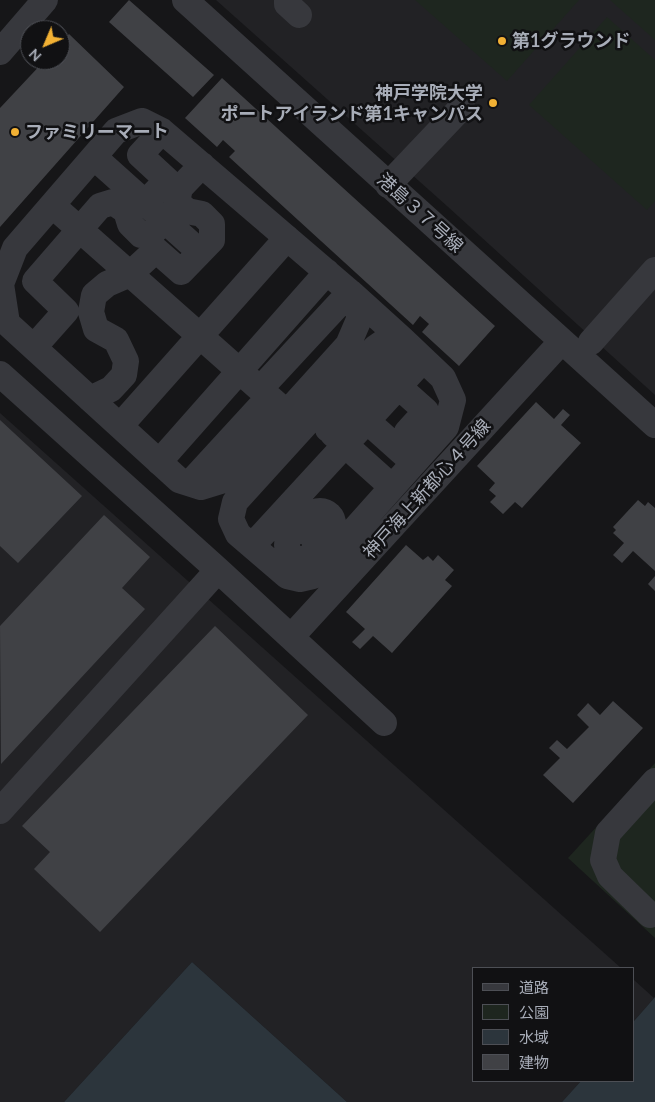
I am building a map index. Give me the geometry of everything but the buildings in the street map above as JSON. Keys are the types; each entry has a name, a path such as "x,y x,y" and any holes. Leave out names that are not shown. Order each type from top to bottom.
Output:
{"street":[{"path":"0,52 45,0"},
{"name":"港島３７号線","path":"185,0 655,426"},
{"path":"388,185 462,106"},
{"path":"311,534 298,532 290,536 287,576 300,579 312,576 446,427 453,400 443,378 411,348 350,292 162,131 142,121 116,131 6,257 1,284 4,320 179,480 201,487 227,479 272,400 350,292"},
{"path":"145,203 167,180 140,155 162,131"},
{"path":"94,157 200,252"},
{"path":"90,399 111,389 124,375 126,361 116,340 96,328 91,312 94,294 107,284 130,274 156,250 182,272 212,240 212,224 202,214 187,211 177,202 180,188 202,165"},
{"path":"34,347 66,311 35,281 100,206 112,202 126,211 130,224 141,235 150,234 165,222"},
{"path":"52,205 272,400"},
{"path":"120,426 287,238"},
{"path":"591,342 655,270"},
{"path":"159,462 327,272"},
{"path":"272,400 348,345 360,317 350,292"},
{"name":"神戸海上新都心４号線","path":"292,636 562,341"},
{"path":"252,546 329,430 367,421 398,387 411,348"},
{"path":"287,564 252,546 238,534 230,519 235,502 329,430 411,348"},
{"path":"0,374 292,636 384,723"},
{"path":"398,387 426,411 407,432 420,456"},
{"path":"367,421 420,456"},
{"path":"329,430 392,487"},
{"path":"0,811 218,570"},
{"path":"650,915 610,876 603,860 608,833 655,781"}],"shaded area":[{"name":"神戸学院大学 ポートアイランド第1キャンパス","path":"216,0 655,0 655,395 447,206"},
{"path":"0,413 620,967 472,967 472,1082 580,1082 562,1102 347,1102 192,962 64,1102 0,1102"},
{"path":"635,981 654,998 635,1020"}],"green space":[{"name":"第1グラウンド","path":"415,0 579,0 507,81"},
{"path":"610,0 655,0 655,40"},
{"path":"607,17 655,60 655,201 647,210 529,105"},
{"path":"655,763 655,938 568,858"}],"water":[{"path":"192,962 347,1102 64,1102"},
{"path":"655,997 655,1102 562,1102 580,1082 635,1082 635,1020"}],"place":[{"name":"第1グラウンド","path":"502,41"},
{"name":"神戸学院大学 ポートアイランド第1キャンパス","path":"493,103"},
{"name":"ファミリーマート","path":"15,132"}]}
